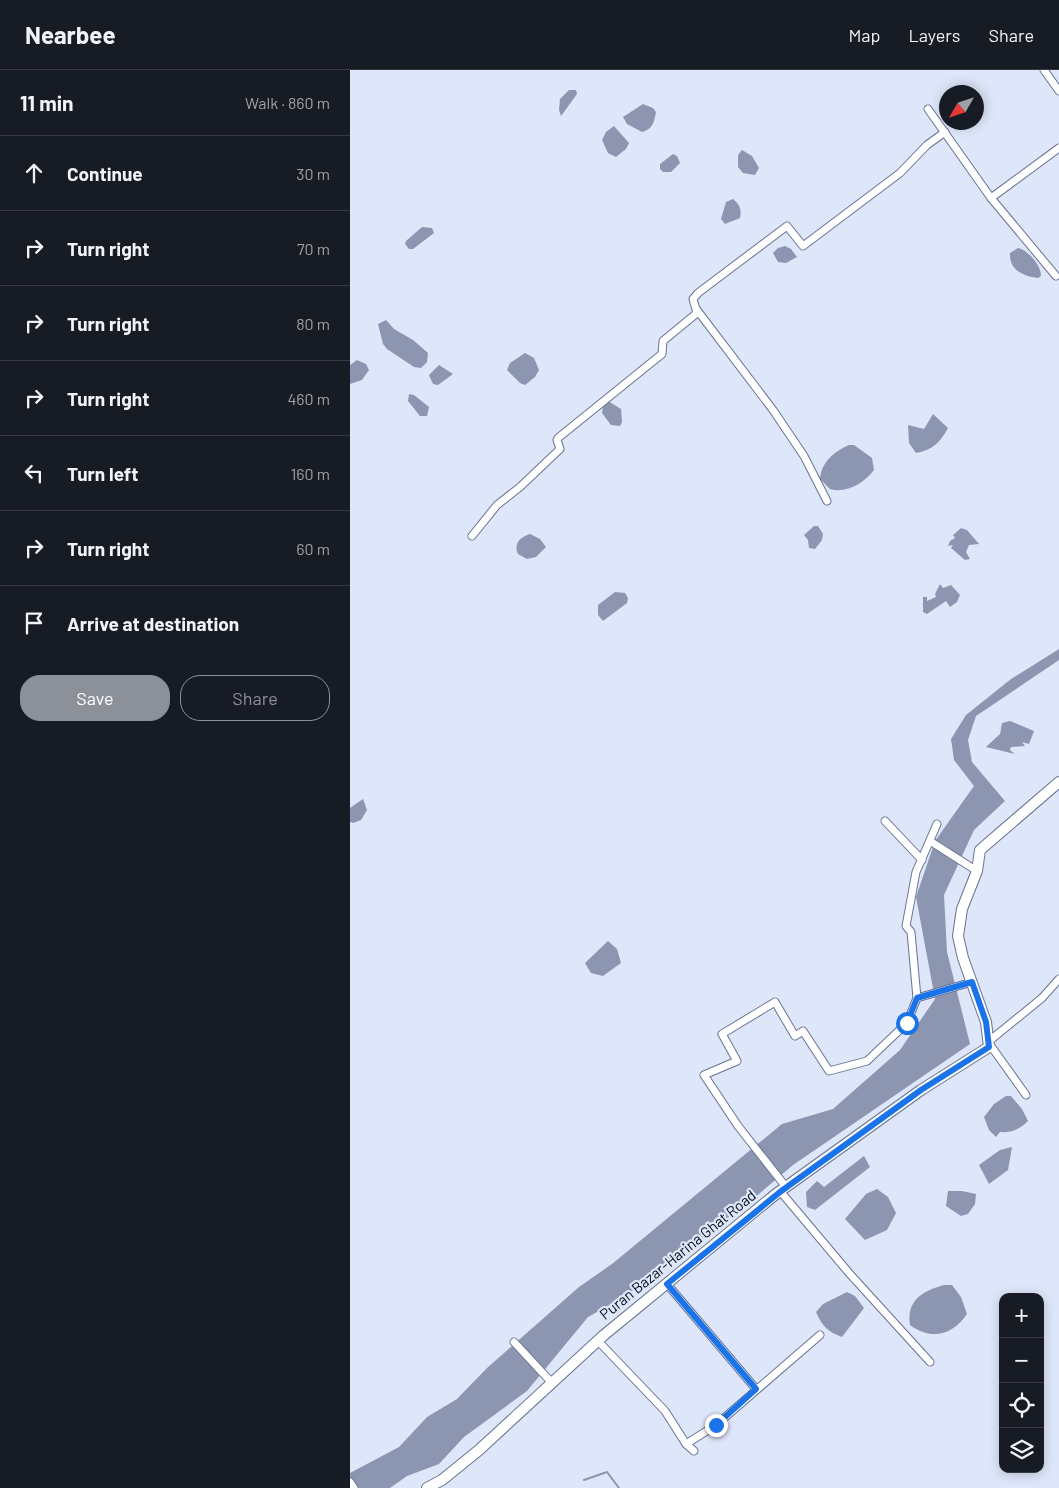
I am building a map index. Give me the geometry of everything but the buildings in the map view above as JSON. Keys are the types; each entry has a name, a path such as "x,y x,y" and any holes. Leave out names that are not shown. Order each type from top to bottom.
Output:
{"main road":[{"path":"988,1045 986,1022 963,958 958,936 962,909 977,871 980,850 1059,782"},
{"name":"Puran Bazar-Harina Ghat Road","path":"427,1488 442,1480 479,1450 598,1341 783,1189 921,1090 988,1045"}],"street":[{"path":"1044,70 1059,90"},
{"path":"928,109 992,198 1056,276"},
{"path":"827,500 808,464 773,410 744,369 697,310 693,299 698,293 787,226 803,246 900,174 927,144 945,132"},
{"path":"992,198 1059,148"},
{"path":"472,536 497,504 520,488 560,449 556,440 662,354 663,341 696,313 697,310"},
{"path":"885,821 922,860"},
{"path":"930,1362 849,1273 783,1189 704,1075 737,1061 722,1034 775,1002 795,1036 803,1031 829,1070 867,1061 907,1023 917,998 911,932 906,926 916,872 937,824"},
{"path":"930,841 977,871"},
{"path":"1026,1095 988,1045 1042,998 1059,979"},
{"path":"917,998 972,982"},
{"path":"667,1284 756,1389"},
{"path":"686,1444 716,1425 820,1335"},
{"path":"598,1341 665,1411 686,1444 694,1451"},
{"path":"514,1342 552,1383"},
{"path":"350,1482 354,1488"}],"water":[{"path":"569,90 576,90 577,94 561,116 559,110 560,99"},
{"path":"643,104 653,108 656,112 651,127 642,132 627,124 623,117"},
{"path":"614,126 629,143 626,149 616,157 608,153 602,140 606,132"},
{"path":"742,150 752,156 759,168 755,175 743,173 738,167 738,155"},
{"path":"673,154 677,156 680,163 671,172 663,172 660,169 660,164"},
{"path":"733,199 740,207 740,218 725,224 721,219 726,202"},
{"path":"422,227 432,228 434,233 413,249 409,249 405,244 406,241"},
{"path":"785,246 791,249 797,257 786,263 778,262 773,253 778,248"},
{"path":"1018,248 1022,249 1033,259 1039,267 1041,276 1038,278 1027,276 1014,268 1010,259 1010,253"},
{"path":"386,320 394,329 413,340 428,353 427,362 421,368 414,367 387,349 383,344 378,324"},
{"path":"525,353 534,358 539,370 535,377 525,385 520,383 507,370 510,363"},
{"path":"357,360 366,364 369,370 362,380 350,384 350,365"},
{"path":"439,365 453,374 438,385 433,384 429,375"},
{"path":"409,394 414,395 429,407 427,416 420,416 408,401"},
{"path":"608,401 621,409 622,422 620,426 611,425 602,413 603,406"},
{"path":"933,414 948,428 935,445 927,450 916,453 909,443 908,425 924,429"},
{"path":"849,445 854,445 872,458 874,470 860,483 848,489 830,489 820,479 823,467 834,454"},
{"path":"814,526 818,526 823,534 822,540 815,549 809,548 808,540 804,535"},
{"path":"961,528 967,530 979,544 969,545 966,552 970,559 965,560 951,548 953,545 948,546 950,541 955,538 953,535"},
{"path":"530,534 540,539 546,547 536,557 527,559 518,554 517,544 521,539"},
{"path":"940,584 943,588 951,585 960,595 957,602 950,607 946,601 927,614 923,612 923,597 927,597 927,601 936,597 935,594"},
{"path":"615,592 625,593 628,598 627,603 603,621 598,615 598,605"},
{"path":"1059,649 1059,660 976,716 968,740 972,762 1005,801 974,830 944,895 947,952 970,1044 793,1165 753,1199 624,1297 588,1317 527,1391 464,1437 439,1464 407,1476 390,1488 350,1488 350,1473 399,1447 427,1417 457,1399 487,1368 579,1287 612,1264 782,1124 833,1109 900,1050 935,999 916,897 935,841 974,786 954,760 951,739 966,715 1011,679"},
{"path":"1010,721 1034,731 1029,744 1022,742 1025,746 1011,747 1010,750 1015,754 986,747 1000,734 1002,723"},
{"path":"363,799 367,810 361,820 353,823 350,822 350,808"},
{"path":"608,941 617,949 621,963 603,976 591,973 585,963"},
{"path":"1006,1096 1011,1096 1022,1109 1028,1121 1016,1130 1000,1132 996,1137 989,1130 984,1117 994,1104"},
{"path":"1012,1147 1008,1170 989,1184 979,1165 1000,1150"},
{"path":"864,1156 870,1167 815,1210 807,1207 806,1192 817,1181 824,1187"},
{"path":"877,1189 888,1197 896,1213 887,1230 865,1240 845,1219 866,1194"},
{"path":"948,1191 976,1194 975,1204 968,1214 961,1216 946,1206"},
{"path":"944,1285 952,1285 961,1297 967,1314 955,1327 941,1333 926,1333 910,1325 911,1309 917,1298 929,1290"},
{"path":"847,1292 855,1296 864,1308 842,1337 826,1328 816,1312 823,1304"}],"waterway":[{"path":"584,1480 607,1472 619,1488"}],"route":[{"path":"716,1425 756,1389 667,1284 780,1192 921,1090 989,1047 986,1022 972,982 917,998 907,1023"}]}
